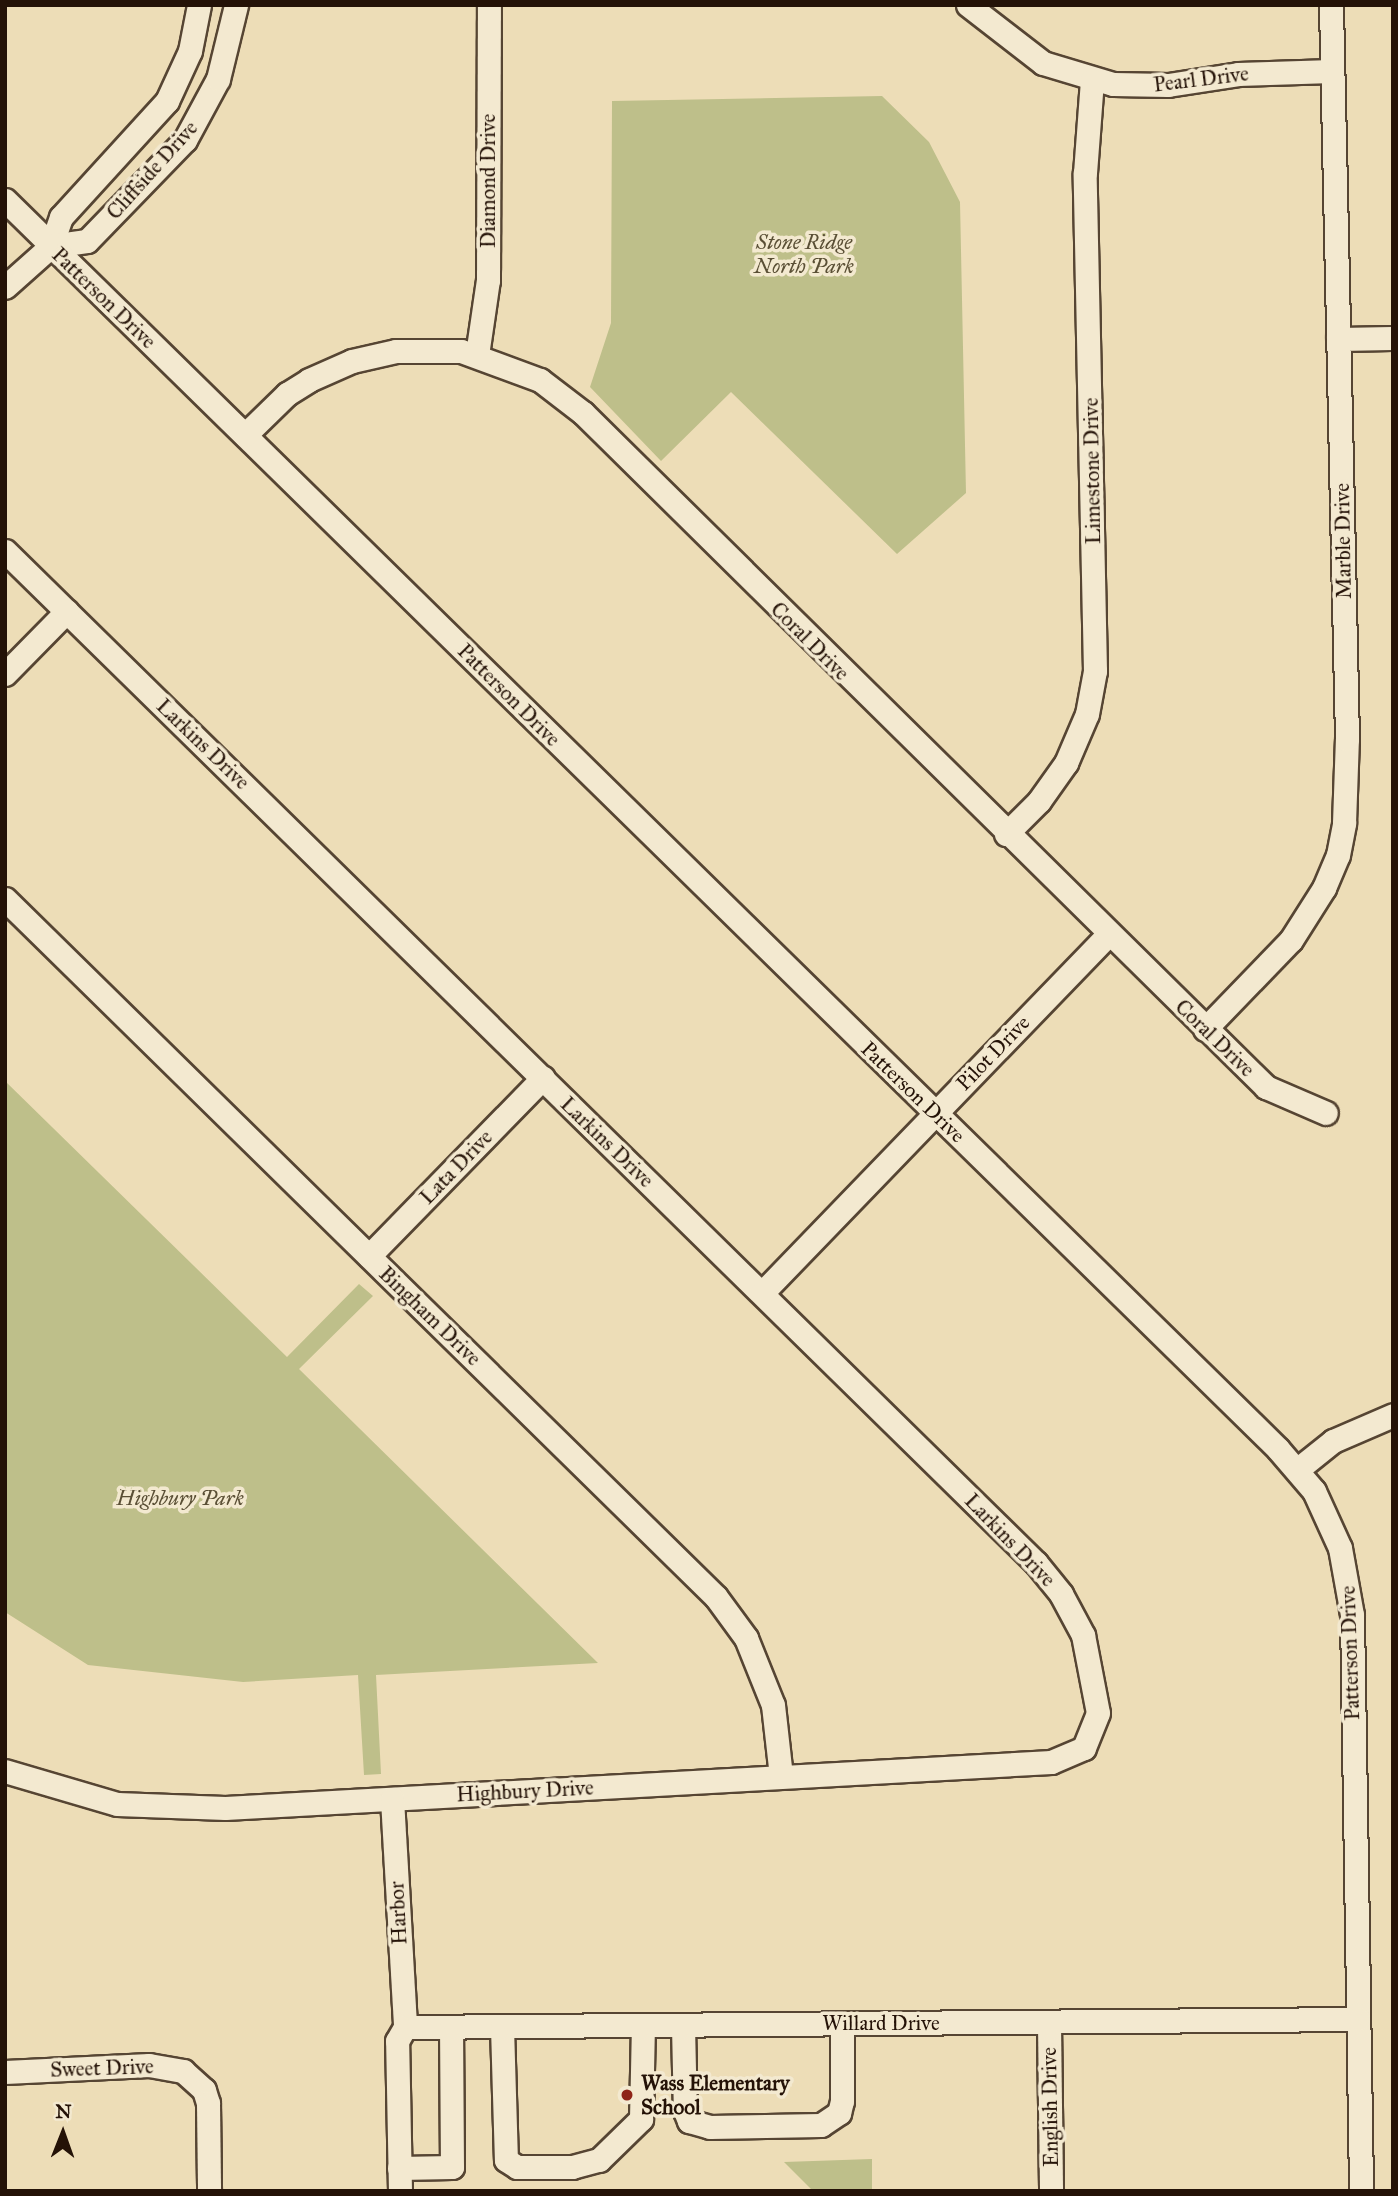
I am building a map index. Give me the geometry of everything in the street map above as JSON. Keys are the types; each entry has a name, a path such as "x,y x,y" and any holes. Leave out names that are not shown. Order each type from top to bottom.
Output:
{"street":[{"name":"Cliffside Drive","path":"5,287 51,246 61,217 167,101 190,51 199,5"},
{"name":"Cliffside Drive","path":"51,246 87,241 146,182 199,119 225,61 236,5"},
{"name":"Diamond Drive","path":"477,355 488,280 489,5"},
{"name":"Pearl Drive","path":"968,5 1027,54 1092,80 1156,86 1238,74 1332,71"},
{"name":"Marble Drive","path":"1205,1029 1291,940 1324,888 1338,855 1347,791 1331,5"},
{"path":"190,51 225,61"},
{"name":"Limestone Drive","path":"1006,834 1039,802 1066,763 1087,714 1095,671 1085,173 1092,80"},
{"name":"Patterson Drive","path":"5,200 1298,1469 1332,1526 1350,1591 1361,2191"},
{"path":"1338,339 1393,338"},
{"name":"Coral Drive","path":"245,435 287,394 352,361 422,349 477,355 540,380 583,413 1006,834 1266,1087 1326,1113"},
{"name":"Larkins Drive","path":"5,551 1036,1563 1074,1615 1091,1661 1097,1723 1084,1748 1051,1762"},
{"path":"5,674 67,611"},
{"name":"Bingham Drive","path":"5,900 716,1597 746,1638 773,1705 781,1776"},
{"name":"Pilot Drive","path":"762,1293 1109,934"},
{"name":"Lata Drive","path":"369,1256 542,1078"},
{"path":"1298,1469 1333,1441 1393,1415"},
{"name":"Highbury Drive","path":"5,1772 68,1793 142,1808 225,1808 1051,1762"},
{"name":"Harbor","path":"393,1799 405,2027 397,2041 400,2191"},
{"name":"Willard Drive","path":"405,2027 1358,2019"},
{"path":"683,2025 685,2110 690,2121 710,2127 821,2125 839,2113 842,2101 842,2023"},
{"name":"English Drive","path":"1049,2023 1051,2191"},
{"path":"502,2027 506,2160 517,2167 572,2167 599,2160 640,2119 643,2026"},
{"path":"400,2168 452,2167 451,2027"},
{"name":"Sweet Drive","path":"5,2072 149,2065 176,2068 196,2079 204,2090 209,2117 209,2191"}],"green space":[{"name":"Stone Ridge North Park","path":"882,96 929,142 960,202 966,493 897,554 731,392 661,461 590,387 611,323 612,101"},
{"name":"Highbury Park","path":"5,1081 287,1357 359,1284 373,1296 299,1369 598,1663 376,1675 381,1774 364,1775 358,1675 243,1682 88,1665 5,1612"},
{"path":"872,2159 872,2191 813,2191 784,2162"}],"place":[{"name":"Wass Elementary School","path":"627,2095"}]}
